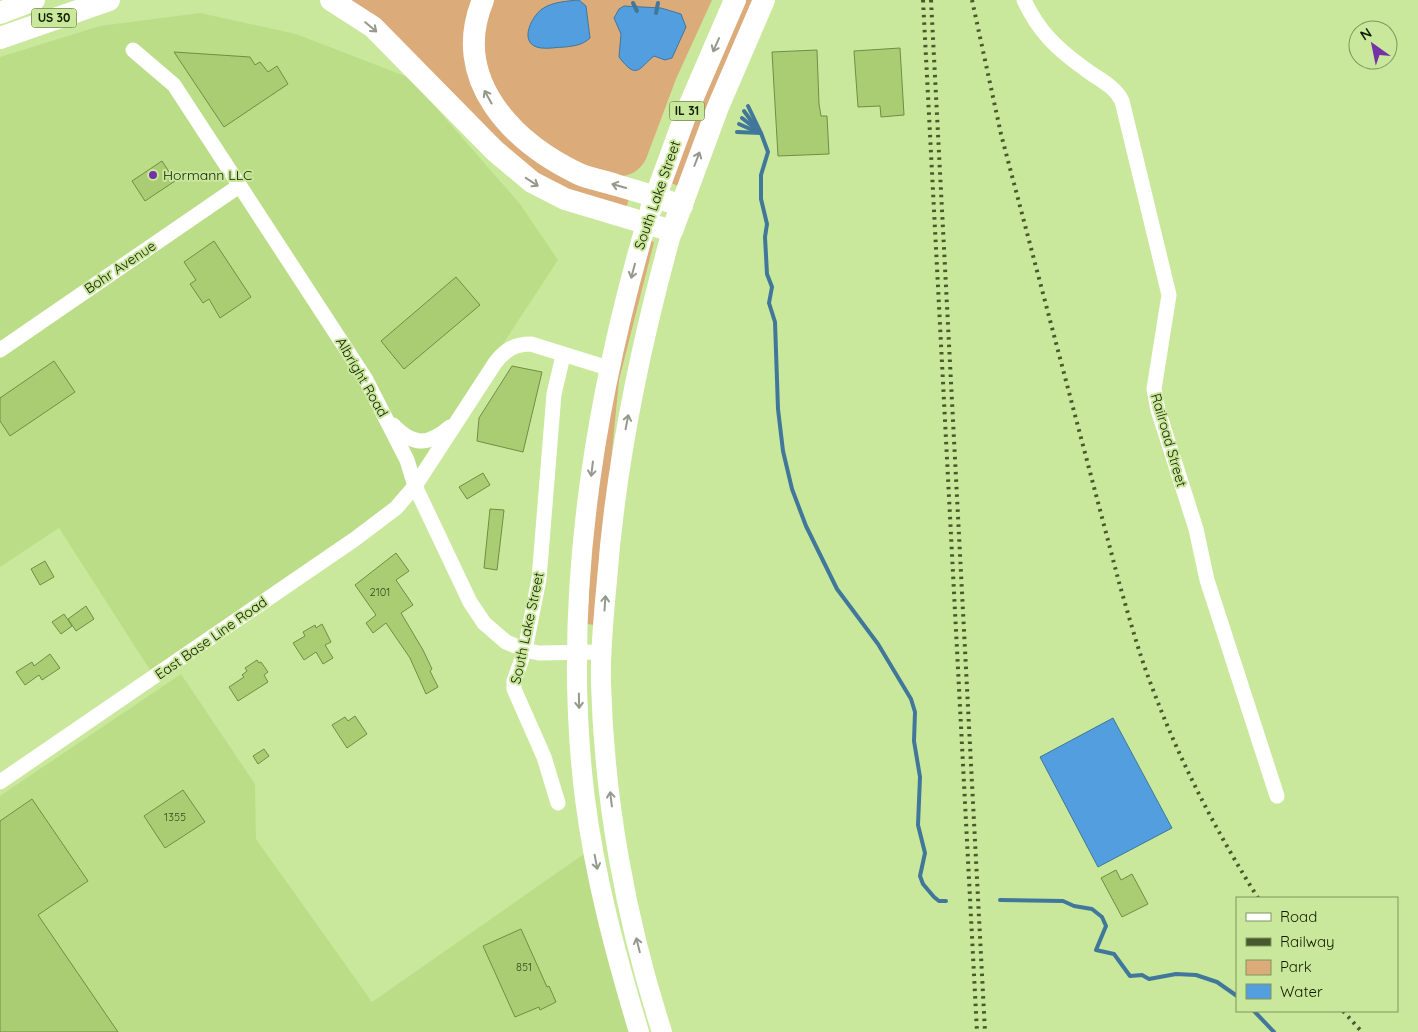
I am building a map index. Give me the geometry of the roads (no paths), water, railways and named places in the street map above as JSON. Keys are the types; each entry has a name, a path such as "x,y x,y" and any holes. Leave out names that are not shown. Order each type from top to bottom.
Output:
{"main road":[{"name":"US 30","path":"0,12 34,0"},
{"name":"US 30","path":"0,38 108,0"},
{"path":"331,0 373,27 515,170 546,191 565,199 672,231"},
{"path":"483,0 475,27 473,45 475,65 488,96 504,120 543,153 581,175 682,206"},
{"name":"South Lake Street","path":"608,368 654,196 687,111 735,0"},
{"name":"South Lake Street","path":"601,652 616,488 638,362 672,231 718,107 764,0"},
{"name":"IL 31","path":"608,368 587,508 582,561 578,652 580,744 586,801 612,936 639,1032"},
{"name":"IL 31","path":"601,652 603,723 612,812 636,940 662,1032"}],"street":[{"name":"Railroad Street","path":"1024,0 1038,28 1049,40 1083,68 1117,91 1122,101 1169,295 1154,389 1158,410 1196,528 1207,580 1277,796"},
{"name":"Albright Road","path":"133,50 174,85 365,378 407,460 415,486 478,616 496,636 525,650 539,653 601,652"},
{"name":"Bohr Avenue","path":"0,350 239,186"},
{"name":"East Base Line Road","path":"0,782 355,539 396,508 415,486 495,363 513,347 531,344 564,356 608,368"},
{"name":"South Lake Street","path":"558,803 544,757 514,689 514,681 525,650 539,579 554,394 564,356"},
{"path":"386,417 402,434 416,442 428,441 439,436 457,422"}],"water":[{"path":"579,0 586,6 590,38 581,44 565,47 541,48 534,46 530,42 528,31 530,25 542,9 555,3"},
{"path":"624,6 661,8 681,14 686,27 672,58 665,60 654,56 638,70 630,69 625,64 619,57 621,34 614,18 619,9"},
{"path":"1113,718 1172,828 1098,867 1040,757"}],"waterway":[{"path":"633,3 637,11"},
{"path":"656,13 658,3"},
{"path":"748,106 760,131"},
{"path":"744,111 755,126"},
{"path":"742,118 761,133 768,152 761,175 761,199 767,224 765,237 767,274 772,287 769,303 775,322 778,409 783,451 792,489 806,526 837,589 878,644 911,699 915,712 914,741 920,777 918,825 925,853 920,876 923,884 934,897 939,901 946,901"},
{"path":"739,124 757,132"},
{"path":"737,132 761,133"},
{"path":"1000,900 1063,901 1074,906 1092,909 1102,917 1106,926 1096,950 1114,954 1130,976 1142,975 1149,979 1176,974 1196,975 1217,982 1236,995"},
{"path":"1255,1012 1274,1032"}],"railway":[{"path":"923,0 977,1032"},
{"path":"931,0 985,1032"},
{"path":"972,0 1001,134 1120,586 1139,650 1174,742 1213,822 1257,897"},
{"path":"1344,1012 1362,1032"}],"place":[{"name":"Hormann LLC","path":"153,175"}]}
